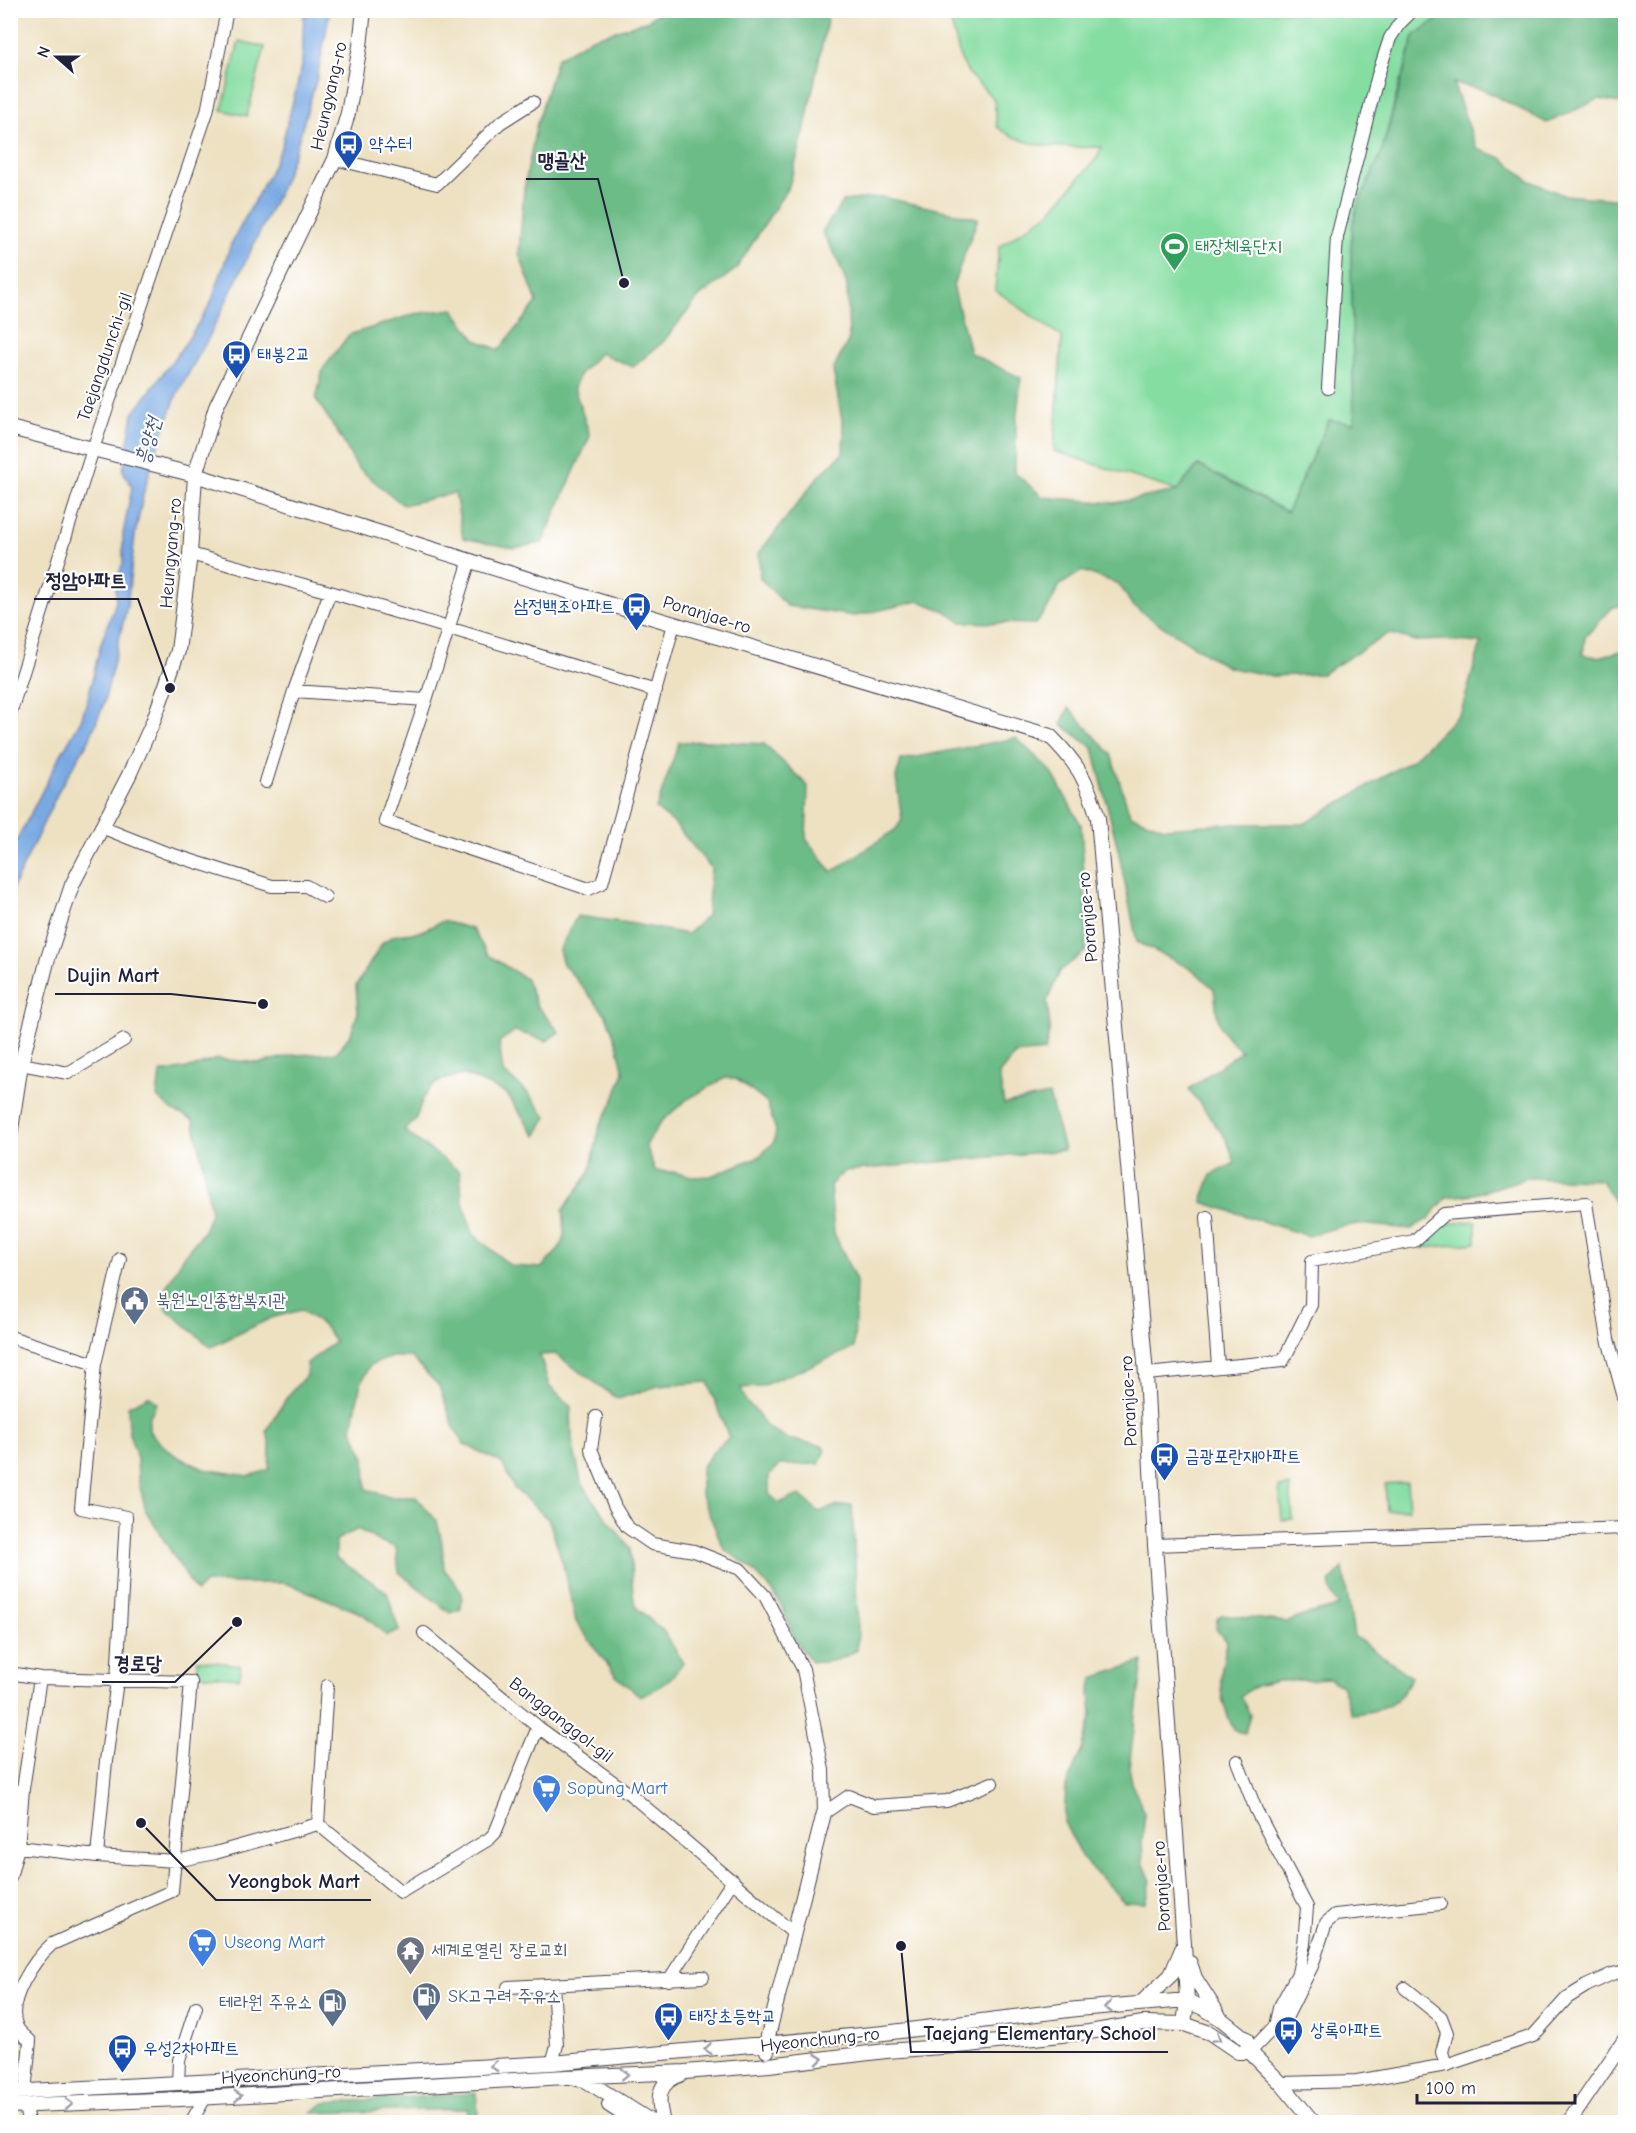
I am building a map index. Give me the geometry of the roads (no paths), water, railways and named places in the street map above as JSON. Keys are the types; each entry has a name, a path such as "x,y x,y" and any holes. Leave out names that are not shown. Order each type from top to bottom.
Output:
{"street":[{"name":"Taejangdunchi-gil","path":"10,714 93,449 207,112 227,10"},
{"name":"Heungyang-ro","path":"10,1136 21,1064 48,958 72,885 129,776 153,722 174,662 184,608 195,475 216,407 334,159 348,113 364,10"},
{"path":"1328,388 1337,237 1378,75 1390,38 1399,24 1413,10"},
{"path":"334,159 437,184 500,123 533,102"},
{"name":"Poranjae-ro","path":"10,428 195,475 674,624 1050,736 1070,755 1089,788 1098,818 1146,1374 1155,1545 1184,1944 1187,2001 1184,2024"},
{"path":"190,554 330,592 656,691"},
{"path":"470,561 385,821 589,889 602,883 674,624"},
{"path":"266,782 294,691 330,592"},
{"path":"294,691 426,700"},
{"path":"101,827 164,852 272,886 306,886 325,897"},
{"path":"21,1064 68,1073 124,1040"},
{"path":"1146,1374 1282,1361 1311,1305 1312,1261 1414,1241 1444,1214 1586,1203 1608,1339 1626,1405"},
{"path":"1207,1217 1218,1366"},
{"path":"97,1856 106,1761 117,1681 126,1517 81,1508 95,1364 120,1259"},
{"path":"10,1337 95,1364"},
{"path":"596,1417 591,1449 615,1507 627,1527 652,1544 694,1551 740,1569 765,1596 803,1669 823,1770 824,1813"},
{"path":"1155,1545 1626,1528"},
{"name":"Bangganggol-gil","path":"424,1633 538,1727 631,1795 733,1880 793,1934"},
{"path":"10,1672 40,1678 191,1682 172,1891 52,1944 39,1956 12,2009 17,2027 30,2041 25,2099 27,2122"},
{"path":"10,1878 40,1678"},
{"path":"318,1824 327,1686"},
{"path":"318,1824 401,1892 489,1839 495,1833 538,1727"},
{"path":"1238,1761 1256,1810 1307,1907 1298,1973 1279,2008 1275,2026"},
{"path":"824,1813 849,1796 874,1806 947,1801 992,1783"},
{"name":"Hyeonchung-ro","path":"766,2044 824,1813"},
{"path":"14,1846 97,1856 176,1861 224,1851 318,1824"},
{"path":"669,1980 733,1880"},
{"path":"1250,2052 1286,2018 1312,1966 1326,1923 1335,1916 1440,1904"},
{"path":"1142,2003 1166,1983 1184,1944"},
{"path":"1184,1944 1195,1978 1221,2019"},
{"path":"1281,2083 1357,2080 1446,2065 1533,2036 1567,1998 1612,1974 1626,1971"},
{"path":"508,1987 703,1977"},
{"path":"553,1985 560,2077 585,2085 652,2122"},
{"path":"1405,1988 1441,2017 1448,2034 1442,2052 1446,2065"},
{"name":"Hyeonchung-ro","path":"10,2106 25,2099 178,2083 559,2062 884,2033 1077,2009 1187,2001 1221,2019 1246,2039 1250,2052 1281,2083 1313,2122"},
{"path":"180,2099 179,2060 196,2007"},
{"name":"Hyeonchung-ro","path":"10,2092 25,2099 180,2099 684,2072 769,2065 886,2051 969,2045 1089,2032 1143,2023 1184,2024 1210,2033 1238,2052 1250,2052"},
{"path":"884,2033 886,2051"},
{"path":"1572,2117 1626,2038"},
{"path":"766,2044 769,2065"},
{"path":"663,2122 658,2100 662,2087 671,2078 712,2068"},
{"path":"585,2085 635,2122"},
{"path":"191,2122 205,2098"}],"water":[{"name":"흥양천","path":"304,11 330,11 317,78 296,148 281,188 209,337 177,394 144,491 135,535 127,606 104,703 89,740 60,788 11,892 11,852 81,720 101,643 116,602 116,583 123,563 123,534 132,487 123,471 133,414 187,341 211,303 231,244 281,148 302,66"}],"place":[{"name":"약수터","path":"348,170"},
{"name":"태장체육단지","path":"1174,272"},
{"name":"맹골산","path":"624,283"},
{"name":"태봉2교","path":"236,380"},
{"name":"삼정백조아파트","path":"636,632"},
{"name":"정암아파트","path":"170,688"},
{"name":"Dujin Mart","path":"263,1004"},
{"name":"북원노인종합복지관","path":"135,1326"},
{"name":"금광포란재아파트","path":"1164,1482"},
{"name":"경로당","path":"237,1622"},
{"name":"Sopung Mart","path":"546,1814"},
{"name":"Yeongbok Mart","path":"141,1823"},
{"name":"Taejang Elementary School","path":"901,1946"},
{"name":"Useong Mart","path":"203,1968"},
{"name":"세계로열린 장로교회","path":"410,1976"},
{"name":"SK고구려 주유소","path":"427,2022"},
{"name":"테라원 주유소","path":"333,2028"},
{"name":"태장초등학교","path":"668,2042"},
{"name":"상록아파트","path":"1289,2056"},
{"name":"우성2차아파트","path":"122,2074"}]}
